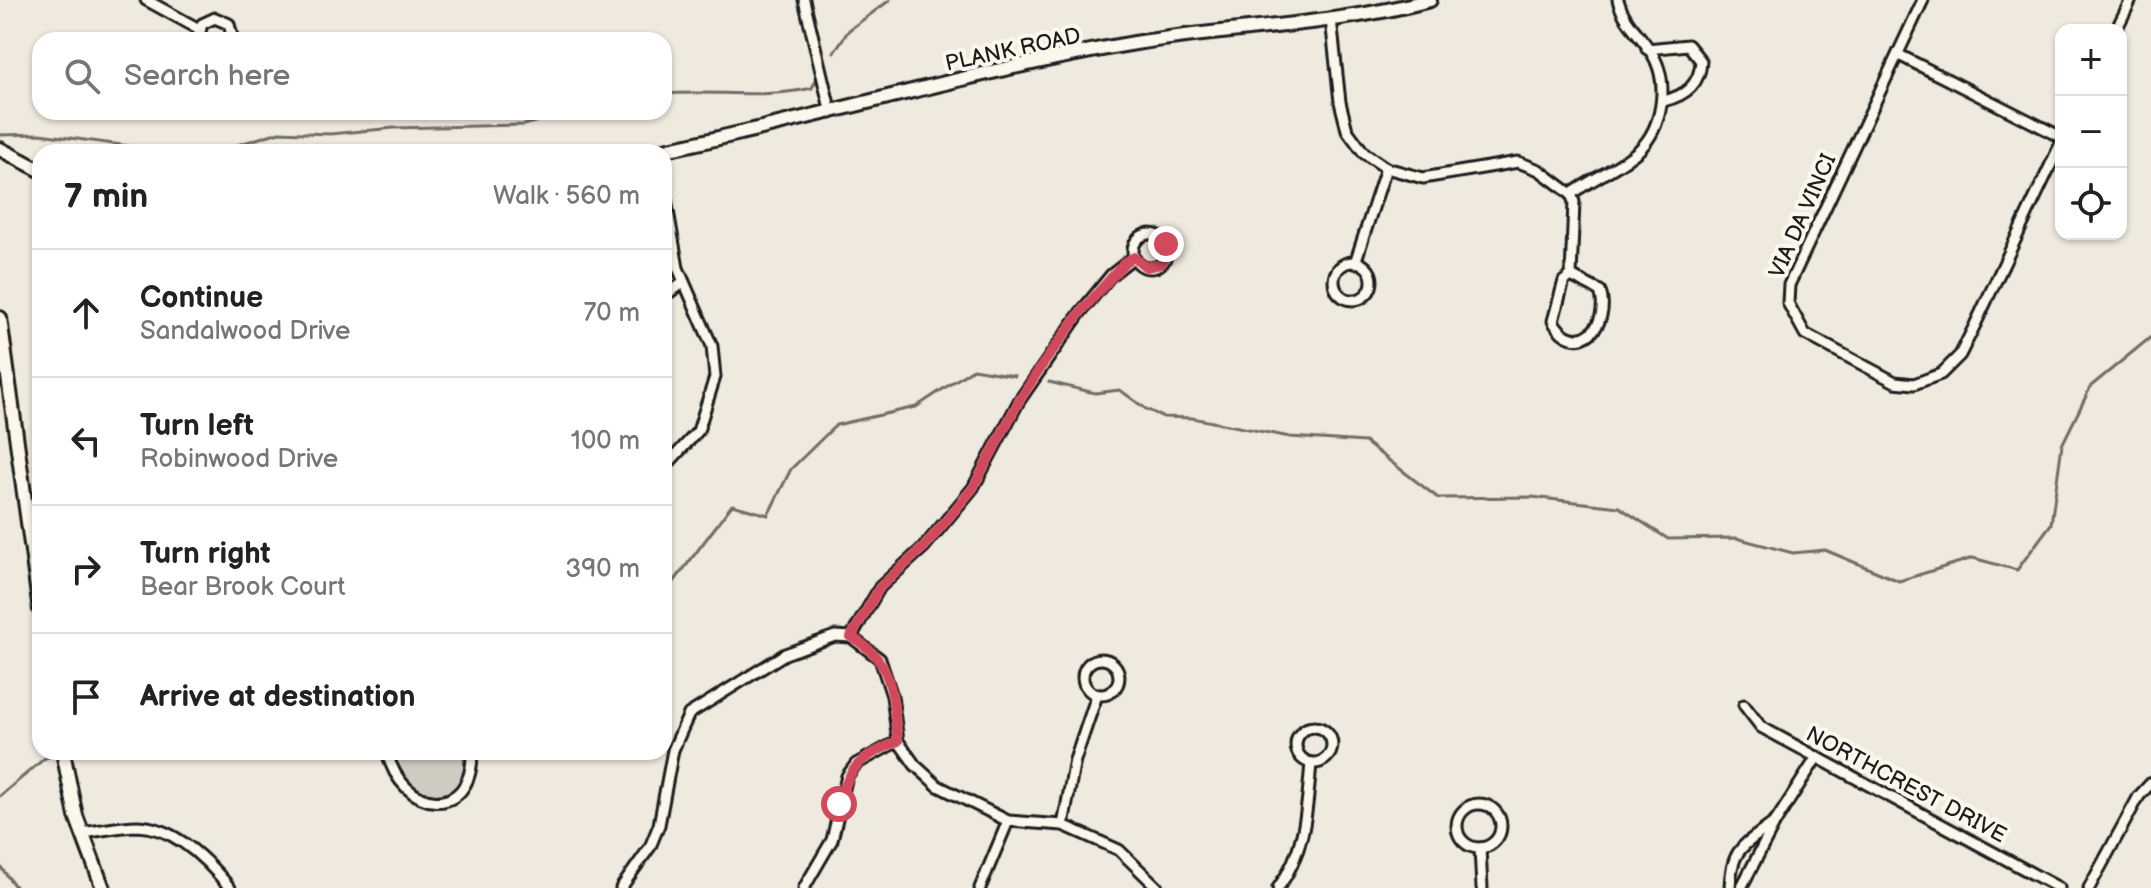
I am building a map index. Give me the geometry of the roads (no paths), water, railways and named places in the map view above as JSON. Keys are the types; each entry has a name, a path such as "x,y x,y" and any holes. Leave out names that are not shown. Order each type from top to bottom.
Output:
{"street":[{"path":"146,0 199,29"},
{"path":"804,0 831,113"},
{"name":"PLANK ROAD","path":"672,148 1135,43 1331,19 1392,10 1430,0"},
{"path":"1571,194 1639,149 1656,125 1663,101 1654,58 1628,24 1618,0"},
{"name":"VIA DA VINCI","path":"1923,0 1797,264 1787,301 1805,334 1874,373 1914,384 1950,367 1975,325 2055,156"},
{"path":"2119,24 2131,0"},
{"path":"199,32 206,21 221,19 232,32"},
{"path":"1331,19 1347,130 1357,146 1386,168 1423,178 1518,162 1539,170 1571,194 1574,202 1571,276"},
{"path":"1647,49 1688,45 1701,61 1697,80 1690,89 1681,97 1663,101"},
{"path":"1899,55 2055,134"},
{"path":"0,149 32,166"},
{"path":"1355,263 1386,168"},
{"path":"672,228 683,283 712,346 715,377 698,431 672,459"},
{"path":"851,637 880,587 924,547 973,488 1019,401 1080,313 1116,270 1134,257"},
{"path":"1355,263 1369,271 1372,286 1362,298 1352,300 1342,296 1335,282 1341,268 1355,263"},
{"path":"1571,276 1600,291 1604,300 1601,320 1594,332 1581,338 1571,338 1559,331 1553,321 1564,281 1571,276"},
{"path":"672,291 683,283"},
{"path":"0,318 32,552"},
{"path":"672,755 689,714 785,654 820,640 851,637 869,649 885,666 898,741 915,765 938,786 1008,821 1063,825 1119,850 1158,888"},
{"path":"1106,659 1115,664 1119,679 1111,692 1097,695 1085,685 1084,670 1091,661 1106,659"},
{"path":"1063,825 1075,760 1097,695"},
{"name":"NORTHCREST DRIVE","path":"1744,705 1761,727 2059,888"},
{"path":"1318,727 1330,736 1331,751 1325,759 1311,763 1298,754 1296,739 1303,730 1318,727"},
{"path":"804,888 832,840 847,776 856,764 898,741"},
{"path":"1741,888 1776,821 1817,757"},
{"path":"65,760 82,833 103,888"},
{"path":"390,760 397,781 415,796 434,802 451,798 462,789 472,760"},
{"path":"621,888 635,871 655,836 671,760"},
{"path":"1278,888 1299,851 1311,763"},
{"path":"2089,888 2139,796 2151,783"},
{"path":"1481,804 1495,810 1501,829 1494,842 1480,848 1465,843 1458,834 1457,823 1465,809 1481,804"},
{"path":"980,888 1008,821"},
{"path":"1730,888 1733,868 1744,842 1776,821"},
{"path":"82,833 140,826 160,833 205,859 230,888"},
{"path":"1480,848 1482,888"}],"waterway":[{"path":"834,52 849,30 890,0"},
{"path":"672,94 776,93 812,88 816,80"},
{"path":"241,144 279,132 330,134 394,128 524,125 541,120"},
{"path":"0,135 40,134 114,144"},
{"path":"1049,382 1095,393 1120,390 1163,417 1192,418 1290,437 1365,442 1438,498 1532,497 1619,507 1668,539 1736,538 1793,553 1825,550 1899,581 1973,558 2017,570 2051,524 2062,445 2091,386 2151,337"},
{"path":"672,584 732,505 768,515 791,469 836,425 916,407 973,369 1015,376"},
{"path":"0,796 43,760"},
{"path":"0,866 16,888"}]}
